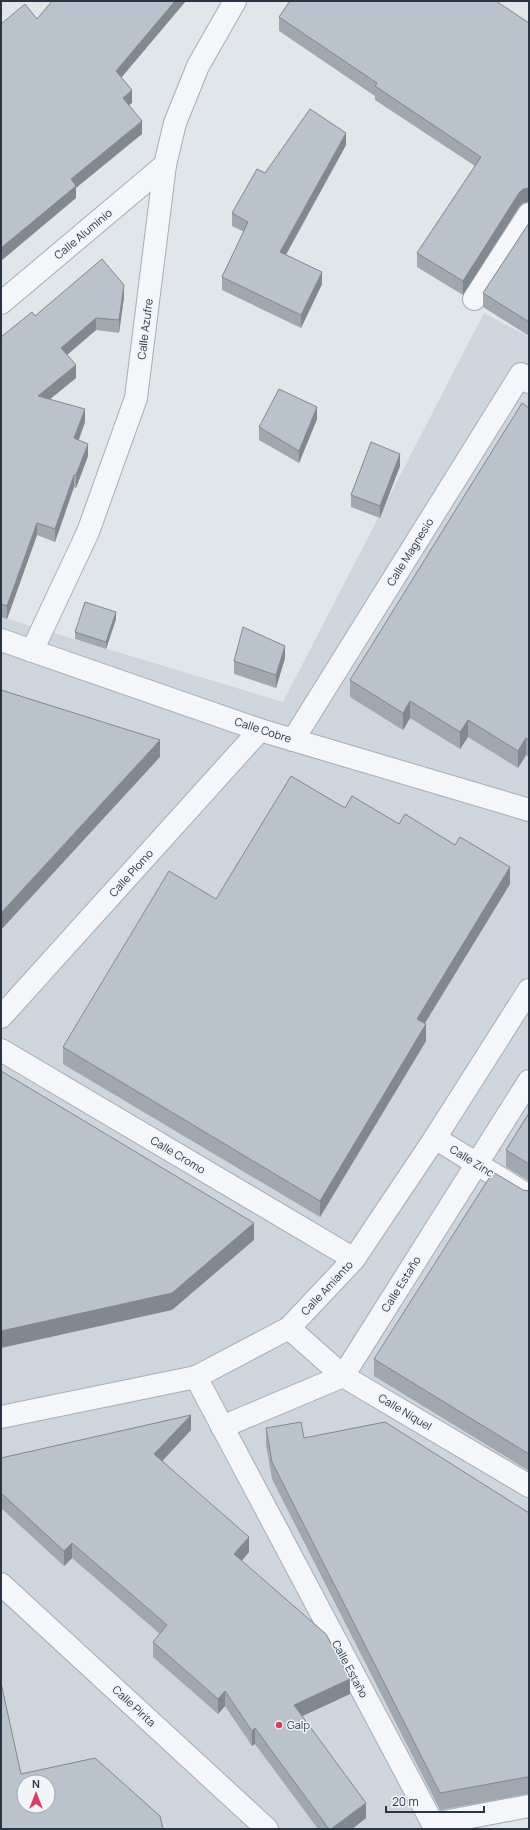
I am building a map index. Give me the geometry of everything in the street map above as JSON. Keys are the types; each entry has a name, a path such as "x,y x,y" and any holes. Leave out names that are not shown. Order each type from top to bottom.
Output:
{"street":[{"name":"Calle Azufre","path":"32,651 88,532 136,398 165,165 175,123 198,66 235,1"},
{"name":"Calle Aluminio","path":"1,303 165,165"},
{"path":"474,298 529,214"},
{"name":"Calle Magnesio","path":"293,740 521,374 529,382"},
{"name":"Calle Cobre","path":"1,640 260,730 529,810"},
{"name":"Calle Plomo","path":"1,1017 260,730"},
{"name":"Calle Amianto","path":"1,1417 196,1377 289,1328 354,1259 435,1138 529,990"},
{"name":"Calle Cromo","path":"1,1050 354,1259"},
{"name":"Calle Estaño","path":"343,1376 529,1081"},
{"name":"Calle Zinc","path":"435,1138 529,1196"},
{"name":"Calle Níquel","path":"289,1328 343,1376 529,1486"},
{"path":"222,1427 343,1376"},
{"name":"Calle Estaño","path":"196,1377 433,1824 529,1806"},
{"name":"Calle Pirita","path":"1,1584 267,1829"}],"shaded area":[{"path":"484,313 529,337 529,1818 475,1829 1,1829 1,617 283,702"}],"building":[{"path":"52,1 175,1 116,71 132,90 123,98 142,121 71,179 76,186 1,248 1,24 25,4 37,19"},
{"path":"290,1 496,1 529,23 529,188 523,189 519,193 463,281 417,253 481,157 375,86 377,83 279,17"},
{"path":"310,109 346,133 280,252 322,272 301,315 222,277 248,222 232,213 257,169 265,173"},
{"path":"529,223 529,322 483,293"},
{"path":"102,259 124,285 119,320 96,318 61,348 76,365 38,396 85,409 74,438 88,444 76,475 74,475 55,529 37,523 7,606 1,604 1,337 32,312 35,316"},
{"path":"279,389 317,407 299,451 259,427"},
{"path":"522,403 529,408 529,740 526,738 518,751 468,720 460,732 410,701 403,713 350,680"},
{"path":"371,442 400,454 380,506 351,495"},
{"path":"85,602 116,612 106,642 75,632"},
{"path":"243,627 285,646 276,675 234,661"},
{"path":"1,690 160,740 1,913"},
{"path":"291,776 345,808 352,796 399,824 405,814 455,845 460,837 510,867 417,1019 426,1024 320,1201 63,1047 169,871 216,899"},
{"path":"1,1071 254,1223 172,1293 1,1331"},
{"path":"529,1113 529,1164 506,1150"},
{"path":"493,1172 523,1190 529,1191 529,1454 374,1359"},
{"path":"191,1415 154,1454 249,1537 234,1554 326,1634 350,1679 294,1705 366,1803 331,1829 329,1829 255,1728 252,1731 225,1691 218,1699 153,1642 167,1625 72,1543 64,1551 1,1493 1,1458"},
{"path":"301,1422 304,1438 385,1422 529,1513 529,1777 440,1793 272,1462 266,1428"},
{"path":"1,1683 21,1774 95,1758 160,1816 163,1829 1,1829"}],"place":[{"name":"Galp","path":"279,1725"}]}
